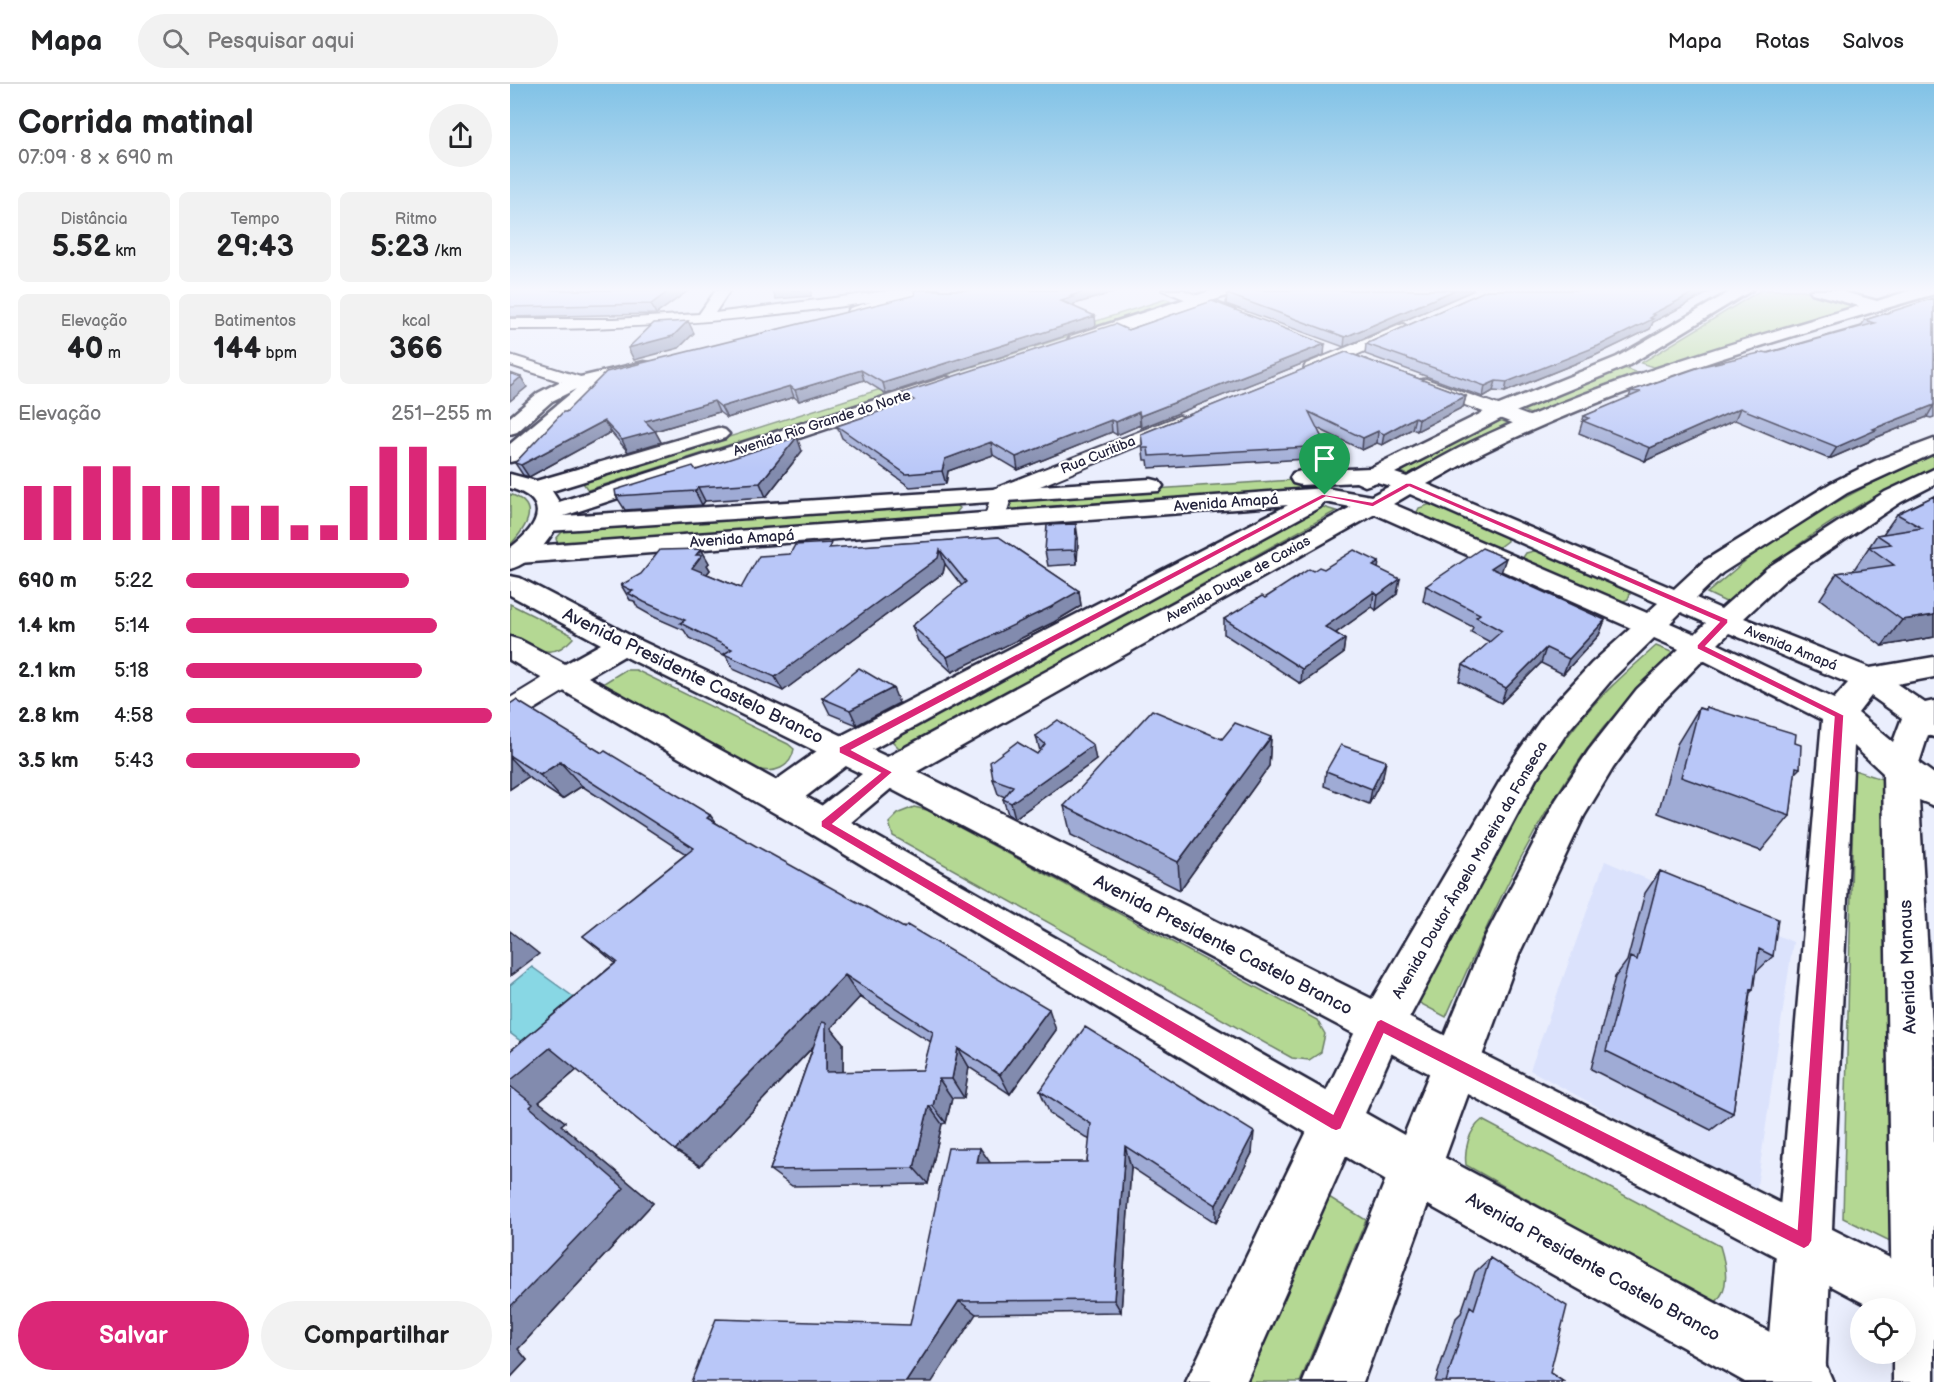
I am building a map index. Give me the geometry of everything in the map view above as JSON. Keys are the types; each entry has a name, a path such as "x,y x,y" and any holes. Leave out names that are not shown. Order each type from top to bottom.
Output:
{"street":[{"path":"1337,351 1368,362"},
{"path":"1292,376 1354,351"},
{"path":"778,798 843,750 1325,495 1377,474 1501,411 1623,361 1641,351"},
{"name":"Avenida Duque de Caxias","path":"825,824 888,772 1482,445 1530,423 1728,351"},
{"path":"510,360 581,383 588,388 510,455"},
{"path":"1623,361 1659,375"},
{"path":"510,428 557,390 661,362"},
{"name":"Avenida Rio Grande do Norte","path":"549,518 963,377"},
{"path":"1412,378 1530,423"},
{"name":"Rua Curitiba","path":"1001,494 1195,415"},
{"name":"Avenida Rio Grande do Norte","path":"536,489 740,427"},
{"name":"Avenida Doutor Ângelo Moreira da Fonseca","path":"1216,1382 1381,1026 1523,771 1556,723 1603,670 1713,567 1802,509 1882,466 1934,445"},
{"name":"Avenida Amapá","path":"549,518 1377,474 1409,485 1676,600 1712,634 1839,715 1917,780"},
{"path":"1333,1382 1500,950 1569,810 1601,759 1648,697 1776,574 1893,497 1934,476"},
{"path":"510,481 536,489 549,503 549,518 513,567"},
{"path":"995,520 1001,494"},
{"name":"Avenida Amapá","path":"513,567 995,520 1325,495 1373,504 1651,626 1712,634 1868,679 1929,717"},
{"path":"1504,561 1531,538"},
{"name":"Avenida Presidente Castelo Branco","path":"513,567 623,644 888,772 1927,1306"},
{"path":"510,711 623,644"},
{"name":"Avenida Presidente Castelo Branco","path":"510,647 825,824 1416,1170 1798,1380"},
{"path":"1798,1380 1804,1241 1839,715 1868,679 1934,667"},
{"name":"Avenida Manaus","path":"1923,1382 1927,1306 1917,780 1929,717"}],"shaded area":[{"path":"1605,861 1793,942 1756,1193 1530,1070"}],"green space":[{"path":"1003,351 1023,351 588,490 583,483"},
{"path":"1661,351 1717,351 1656,368 1641,363"},
{"path":"1624,368 1640,374 1530,414 1522,410"},
{"path":"1497,419 1508,423 1410,476 1400,471"},
{"path":"1934,455 1934,468 1878,495 1825,526 1751,582 1728,603 1707,593 1753,555 1818,513 1887,476"},
{"path":"1292,480 1304,485 1305,491 1015,512 1011,507 1012,502 1019,498"},
{"path":"510,494 526,504 528,517 510,545"},
{"path":"954,503 960,508 952,518 567,545 558,544 556,539 562,532 575,527"},
{"path":"1431,504 1506,534 1507,541 1499,547 1489,547 1415,516 1419,508"},
{"path":"1323,507 1336,511 901,750 891,740"},
{"path":"1534,551 1626,588 1630,594 1628,599 1622,602 1608,600 1526,564 1522,559 1526,553"},
{"path":"510,604 572,635 573,638 565,646 550,651 535,648 510,635"},
{"path":"1656,646 1674,653 1608,722 1553,800 1514,870 1446,1017 1414,1000 1510,823 1554,755 1596,702"},
{"path":"625,670 636,670 788,744 794,749 792,756 781,768 770,771 757,769 603,688 604,683"},
{"path":"1854,770 1885,780 1890,1241 1843,1218"},
{"path":"914,807 927,810 1317,1020 1325,1034 1321,1052 1309,1060 1292,1058 893,836 889,823 899,813"},
{"path":"1482,1120 1720,1246 1726,1277 1719,1298 1714,1304 1466,1165 1468,1140 1477,1124"},
{"path":"1324,1194 1366,1220 1300,1382 1239,1382"}],"water":[{"path":"532,967 582,1003 530,1048 510,1033 510,985"}],"building":[{"path":"692,351 986,351 883,383 861,370 795,390 790,386 721,407 714,401 645,421 655,431 622,440 604,421 521,465 515,463 563,412 566,412 606,372"},
{"path":"1033,351 1308,351 1140,416 1139,412 1116,422 1111,420 1016,457 991,442 945,459 942,471 906,474 837,426 914,400 902,393"},
{"path":"1385,351 1586,351 1507,382 1496,381 1485,386"},
{"path":"1777,351 1934,351 1934,405 1873,429 1876,430 1837,447 1740,408 1650,448 1583,421 1589,418 1584,416 1641,392 1631,391 1703,366"},
{"path":"1346,352 1466,396 1419,419 1415,417 1384,434 1378,431 1363,438 1309,412 1326,446 1149,456 1148,448 1143,448 1141,434"},
{"path":"510,373 521,377 510,386"},
{"path":"797,437 760,483 698,487 695,491 616,496 615,490 693,466 696,470"},
{"path":"1934,496 1934,615 1902,620 1837,573 1894,565 1869,547 1891,544 1877,535 1922,528 1897,514"},
{"path":"1076,524 1075,550 1045,551 1047,525"},
{"path":"999,537 1079,591 947,657 912,626 966,582 940,550 938,558 775,677 724,654 732,649 680,623 685,620 644,602 628,593 633,591 621,585 641,574 660,550 701,549 696,555 702,555 692,568 741,588 759,556 790,554 795,545 831,543 829,548"},
{"path":"1482,548 1506,558 1491,568 1605,620 1569,659 1546,648 1506,688 1463,665 1502,631 1476,617 1480,614 1426,586"},
{"path":"1354,550 1379,562 1373,566 1400,579 1378,595 1374,592 1325,627 1345,639 1302,669 1224,619 1262,596 1265,598 1309,569 1313,571 1319,567 1324,569"},
{"path":"859,668 893,688 850,710 822,698"},
{"path":"516,700 710,815 707,818 904,928 907,925 1049,1009 1000,1075 958,1048 952,1079 939,1079 933,1106 929,1106 914,1168 770,1170 822,1022 826,1023 826,1072 923,1070 933,1032 845,975 675,1150 550,1048 510,1081 510,1051 617,962 583,936 694,848 560,762 540,775 510,756 510,704"},
{"path":"1706,707 1796,734 1795,743 1801,745 1800,768 1796,767 1790,816 1681,777 1699,708 1706,710"},
{"path":"1152,710 1222,739 1235,723 1271,737 1178,862 1064,806"},
{"path":"1058,720 1093,745 1011,803 1003,799 1013,786 993,779 990,762 1017,742 1037,754 1045,744 1036,736"},
{"path":"1341,745 1386,761 1372,789 1326,771"},
{"path":"1660,871 1778,919 1773,956 1759,949 1753,990 1750,989 1733,1113 1606,1051 1630,957 1637,960"},
{"path":"1085,1027 1254,1132 1216,1205 1125,1146 1114,1300 959,1301 906,1382 691,1382 716,1319 910,1325 948,1148 980,1148 977,1163 1087,1162 1091,1124 1040,1091"},
{"path":"510,1086 533,1104 530,1107 624,1188 510,1307"},
{"path":"1490,1258 1567,1306 1550,1373 1564,1382 1446,1382 1470,1306 1474,1309"}],"route":[{"path":"1409,485 1725,621 1700,647 1839,715 1804,1241 1381,1026 1336,1124 825,824 888,772 843,750 1325,495 1373,504 1409,485"}]}
